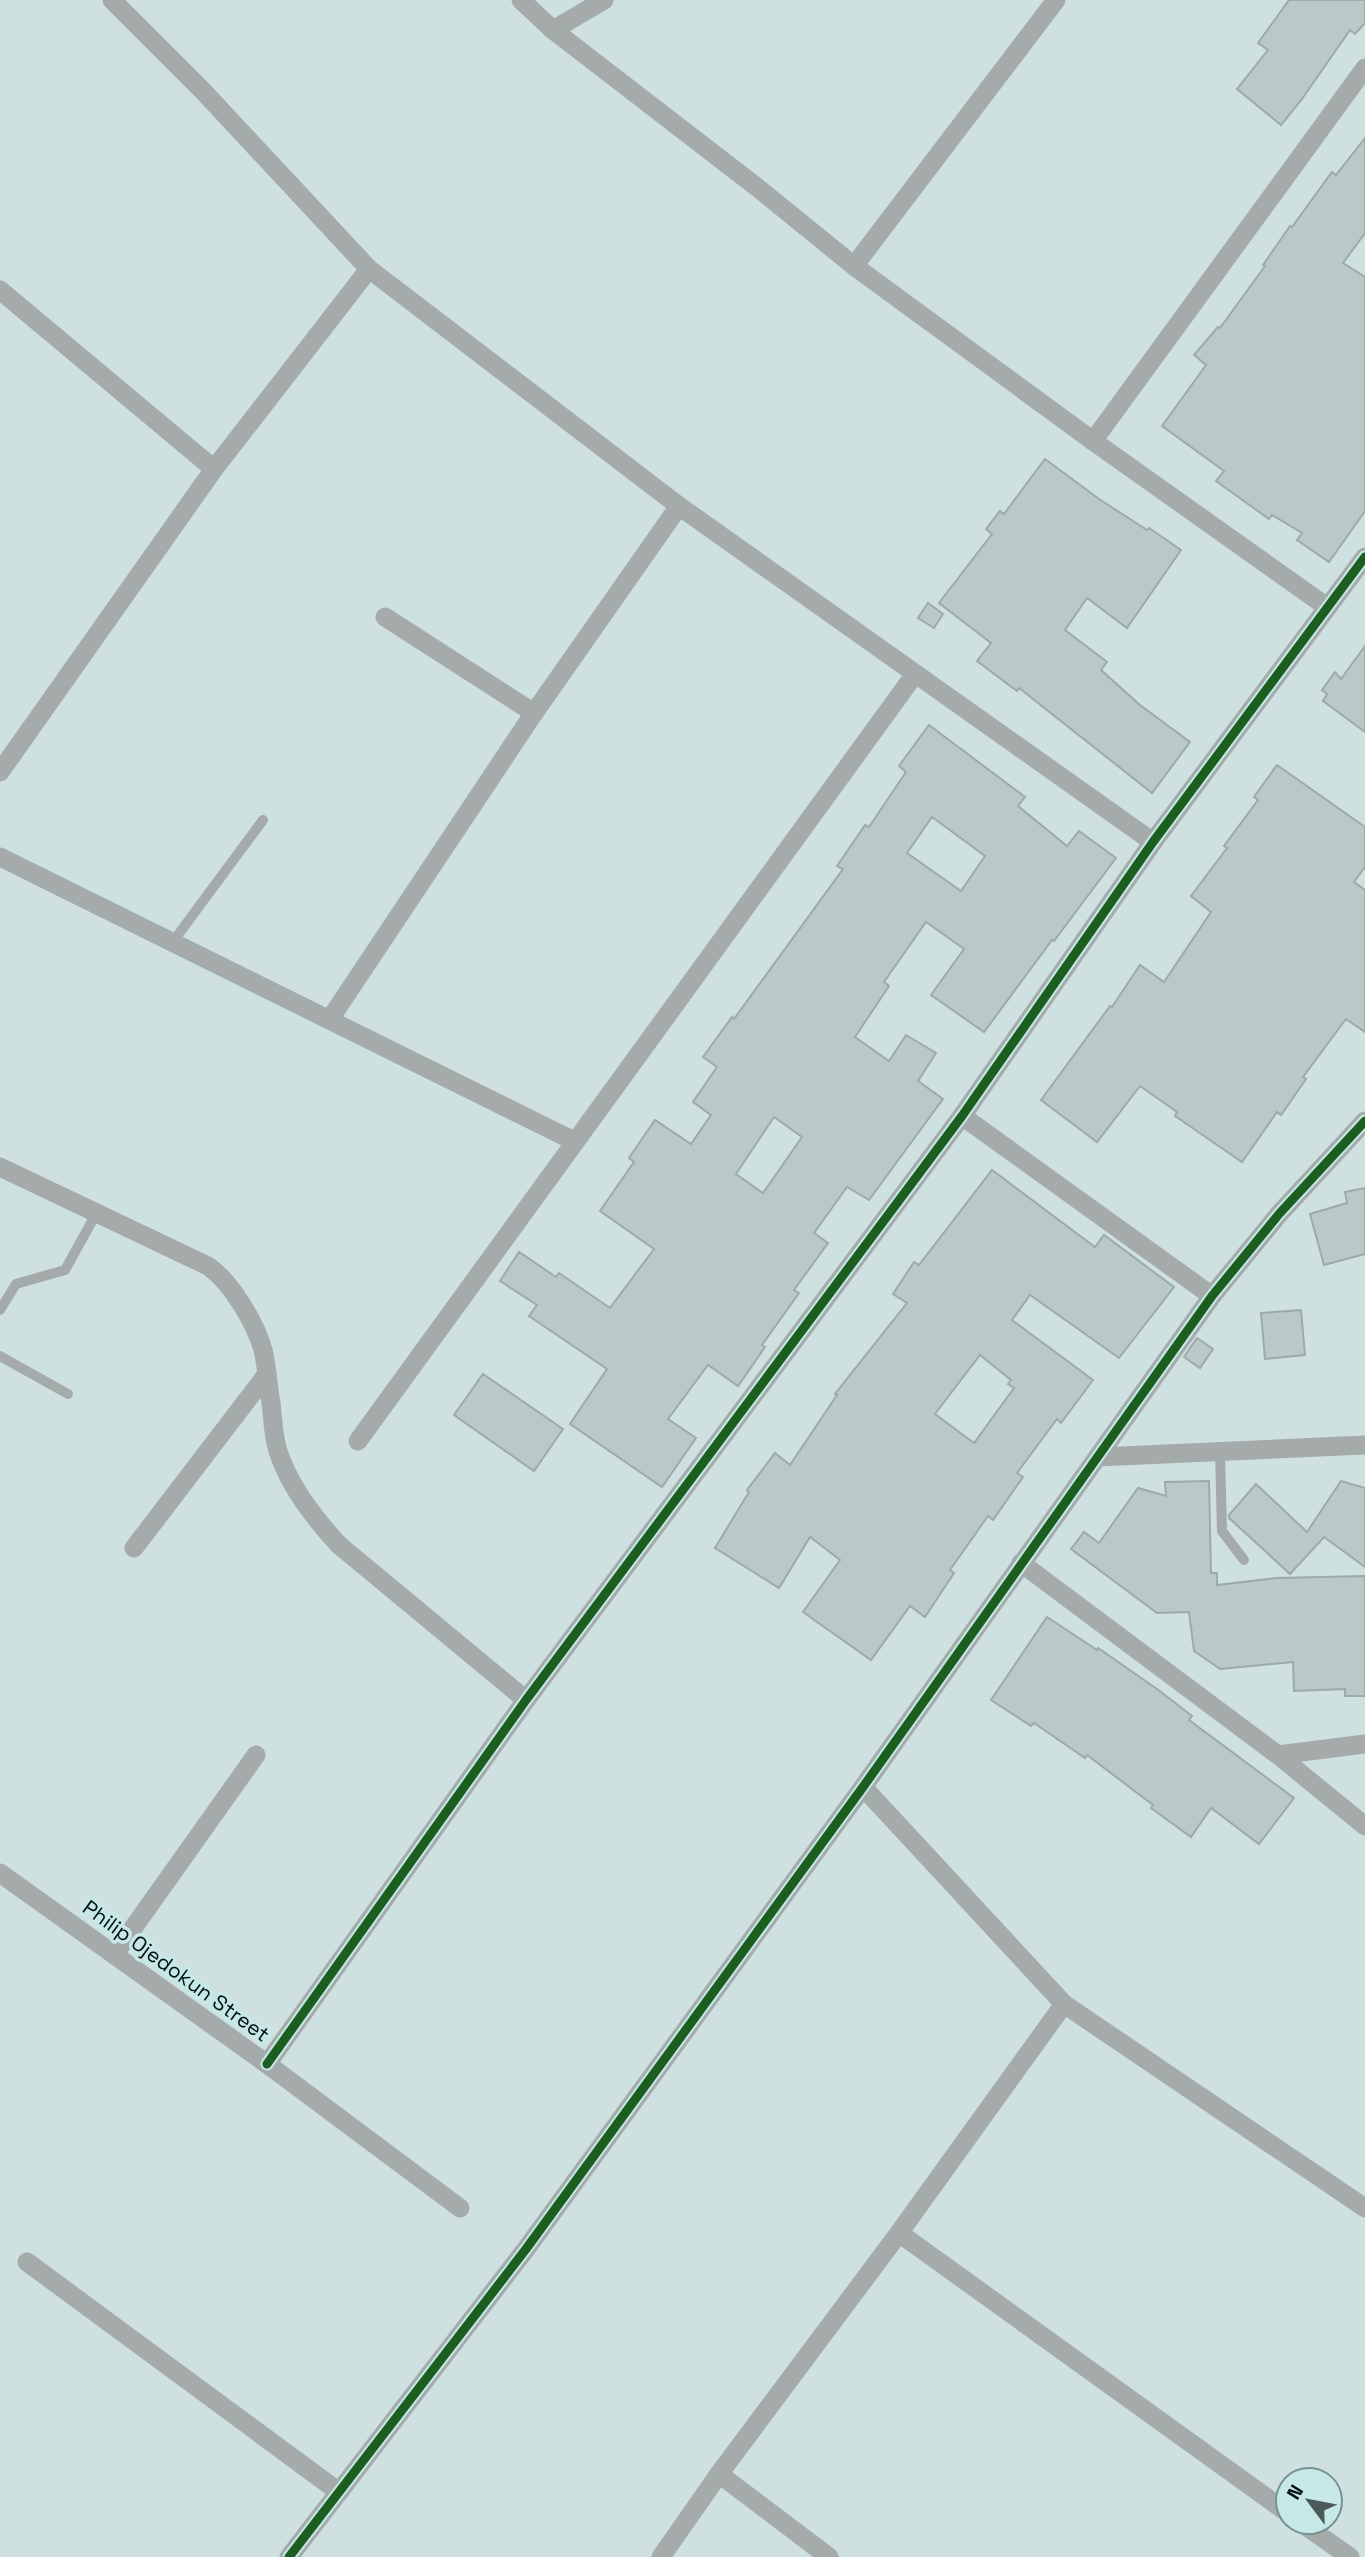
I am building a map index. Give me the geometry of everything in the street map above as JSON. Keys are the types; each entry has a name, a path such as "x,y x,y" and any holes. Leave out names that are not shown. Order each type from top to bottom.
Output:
{"street":[{"path":"112,0 203,91 369,269 679,506 1153,842"},
{"path":"521,0 553,30 854,266 1093,441 1327,607"},
{"path":"553,30 604,0"},
{"path":"854,266 1056,0"},
{"path":"1093,441 1365,68"},
{"path":"0,772 214,469 369,269"},
{"path":"1,292 214,469"},
{"path":"330,1019 534,713 679,506"},
{"path":"267,2064 526,1700 962,1116 1153,842 1365,557"},
{"path":"385,617 534,713"},
{"path":"358,1441 915,674"},
{"path":"0,857 574,1141"},
{"path":"962,1116 1212,1296"},
{"path":"289,2557 526,2249 863,1787 1212,1296 1279,1214 1365,1121"},
{"path":"0,1167 220,1274 240,1304 262,1348 277,1450 293,1485 320,1524 339,1545 526,1700"},
{"path":"134,1548 267,1374"},
{"path":"1098,1457 1365,1445"},
{"path":"1021,1563 1278,1755 1365,1826"},
{"path":"1278,1755 1365,1744"},
{"path":"114,1955 256,1755"},
{"path":"863,1787 1064,2004 1365,2208"},
{"name":"Philip Ojedokun Street","path":"0,1872 267,2064 460,2208"},
{"path":"662,2557 719,2474 899,2233 1064,2004"},
{"path":"899,2233 1274,2503"},
{"path":"27,2262 340,2492"},
{"path":"719,2474 829,2557"},
{"path":"1320,2536 1350,2557"}],"lane":[{"path":"172,943 263,820"},
{"path":"0,1310 16,1284 65,1270 96,1213"},
{"path":"0,1356 68,1394"},
{"path":"1220,1452 1222,1531 1244,1560"}],"building":[{"path":"1289,0 1365,0 1365,23 1355,34 1350,30 1281,125 1237,89 1268,50 1258,43"},
{"path":"1365,138 1365,233 1343,263 1365,277 1365,511 1329,562 1297,540 1302,533 1272,515 1269,519 1216,481 1224,471 1162,426 1206,365 1194,355 1218,327 1220,328 1290,226 1292,227 1332,172 1336,175"},
{"path":"1045,459 1099,499 1181,550 1127,628 1087,598 1065,630 1107,662 1101,670 1140,705 1190,742 1152,793 1019,688 1017,691 977,661 991,643 939,603 992,534 986,529 1000,511 1004,514"},
{"path":"928,603 943,614 934,628 918,618"},
{"path":"1365,646 1365,732 1323,701 1327,694 1322,690 1335,672 1341,679"},
{"path":"929,725 1025,797 1018,806 1067,846 1079,831 1116,858 984,1032 931,995 964,949 926,922 884,982 889,986 855,1037 889,1061 906,1035 936,1053 918,1081 943,1099 869,1200 847,1187 814,1233 828,1243 794,1290 799,1293 762,1345 765,1347 738,1386 708,1365 668,1419 696,1438 662,1487 570,1424 607,1369 529,1316 537,1305 500,1281 519,1252 556,1277 559,1273 610,1308 654,1249 600,1211 634,1162 629,1158 655,1120 691,1144 711,1115 693,1102 717,1067 703,1057 732,1017 734,1019 843,869 837,866 865,825 869,827 906,772 899,766","holes":["932,817 985,856 961,891 907,853","774,1117 802,1137 763,1193 736,1174"]},
{"path":"1277,765 1365,827 1365,867 1354,882 1365,890 1365,1032 1346,1019 1303,1077 1306,1079 1281,1115 1277,1112 1242,1162 1175,1116 1177,1112 1140,1086 1097,1142 1041,1100 1110,1006 1112,1007 1140,965 1164,982 1211,912 1191,896 1227,848 1224,846 1258,800 1254,797"},
{"path":"992,1170 1095,1247 1104,1235 1174,1287 1119,1358 1030,1295 1012,1320 1093,1380 1061,1423 1057,1419 1017,1473 1023,1477 993,1520 988,1516 950,1570 954,1573 925,1617 910,1606 871,1660 803,1612 840,1560 810,1537 779,1588 715,1548 749,1492 747,1490 775,1453 790,1465 837,1395 835,1394 907,1303 893,1294 914,1262 919,1265","holes":["980,1355 1011,1380 1008,1384 1014,1388 974,1443 935,1414"]},
{"path":"1365,1188 1365,1254 1324,1265 1310,1214 1347,1203 1345,1192"},
{"path":"1301,1310 1305,1355 1265,1359 1261,1313"},
{"path":"1197,1338 1213,1349 1200,1368 1184,1357"},
{"path":"483,1374 563,1429 534,1471 454,1415"},
{"path":"1209,1481 1211,1573 1217,1573 1217,1585 1276,1578 1365,1576 1365,1696 1345,1696 1345,1689 1294,1691 1293,1662 1220,1669 1194,1651 1189,1612 1157,1613 1071,1549 1084,1532 1099,1543 1138,1488 1166,1496 1165,1482"},
{"path":"1341,1481 1365,1488 1365,1567 1324,1537 1290,1574 1229,1518 1256,1484 1307,1532"},
{"path":"1047,1617 1157,1689 1192,1716 1189,1720 1294,1798 1259,1844 1211,1808 1191,1837 1087,1755 1085,1758 1034,1723 1031,1726 991,1700"}],"cycle path":[{"path":"267,2064 526,1700 962,1116 1153,842 1365,557"},
{"path":"289,2557 526,2249 863,1787 1212,1296 1279,1214 1365,1121"}]}
